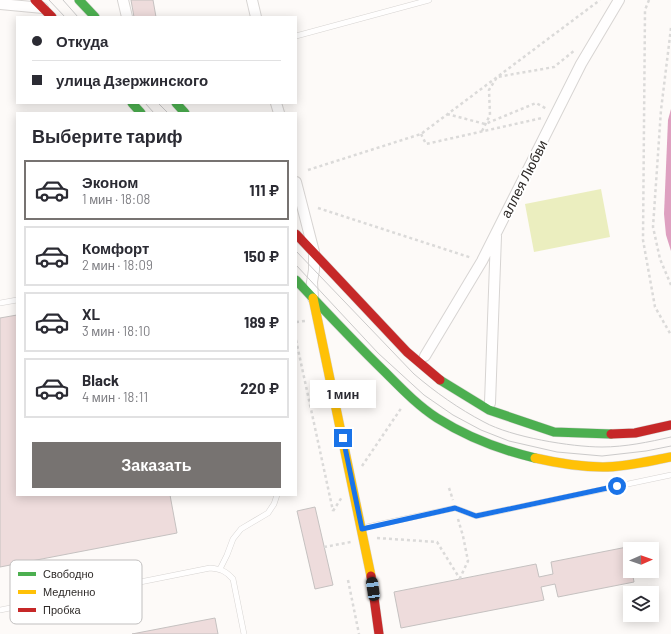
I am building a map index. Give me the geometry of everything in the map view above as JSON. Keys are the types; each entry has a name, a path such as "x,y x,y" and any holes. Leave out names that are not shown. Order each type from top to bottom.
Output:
{"main road":[{"path":"36,0 51,16"},
{"path":"79,0 94,16"},
{"path":"133,104 140,112"},
{"path":"177,104 184,112"},
{"path":"297,235 407,352 436,378 489,410 554,432 608,434 635,433 671,425"},
{"path":"297,281 370,357 417,403 448,424 478,439 508,450 556,462 603,467 647,462 671,457"},
{"path":"313,298 371,574 379,634"}],"street":[{"path":"123,0 127,16"},
{"path":"252,0 256,16"},
{"name":"аллея Любви","path":"425,356 482,261 581,64 619,0"},
{"path":"0,4 43,8"},
{"path":"297,186 314,252 312,282 313,298"},
{"path":"490,404 496,234"}],"lane":[{"path":"297,36 429,0"},
{"path":"0,303 16,300"},
{"path":"362,529 455,508 476,516 671,475"},
{"path":"220,568 233,539 241,529 268,513 274,504 277,496"},
{"path":"142,582 210,568 220,568 233,579 244,634"},
{"path":"0,610 10,608"}],"path":[{"path":"308,170 421,134 600,0"},
{"path":"650,0 645,10 643,240 655,307 671,335"},
{"path":"671,28 665,66 661,110 654,227 660,259 671,285"},
{"path":"482,131 490,115 489,90 497,77 554,67 577,49"},
{"path":"446,114 485,124 536,103 556,114"},
{"path":"421,134 426,144 556,114"},
{"path":"318,208 482,261"},
{"path":"297,322 305,321"},
{"path":"297,345 333,511"},
{"path":"359,470 406,402"},
{"path":"373,537 437,542 460,579 468,561 463,536"},
{"path":"324,547 355,541"},
{"path":"348,580 359,634"}],"green space":[{"path":"601,189 610,237 534,252 525,204"}],"shaded area":[{"path":"671,109 671,251 666,235 664,214 668,120"}],"building":[{"path":"131,0 153,0 156,16 134,16"},
{"path":"16,315 16,496 170,496 177,533 36,560 10,560 10,565 0,567 0,318"},
{"path":"315,507 333,585 315,589 297,511"},
{"path":"623,548 623,578 633,578 634,582 558,597 555,584 541,587 544,600 401,628 394,592 536,564 539,577 553,574 551,562"},
{"path":"215,618 218,634 132,634"}],"tram line":[{"path":"49,0 64,16"},
{"path":"63,0 77,16"},
{"path":"146,104 153,112"},
{"path":"159,104 167,112"},
{"path":"297,252 414,374 465,412 484,422 525,437 589,447 628,445 671,437"},
{"path":"297,266 378,353 424,395 453,415 481,430 509,441 557,452 602,456 646,451 671,446"}],"traffic: fast":[{"path":"79,0 94,16"},
{"path":"133,104 140,112"},
{"path":"177,104 184,112"},
{"path":"297,281 373,361 423,408 448,425 472,437 497,447 535,458"},
{"path":"440,380 489,410 554,432 611,434"}],"traffic: slow":[{"path":"313,298 371,576"},
{"path":"535,458 552,462 586,466 612,467 671,457"}],"traffic: jam":[{"path":"35,0 51,16"},
{"path":"297,235 407,352 440,380"},
{"path":"611,434 635,433 671,425"},
{"path":"371,576 379,634"}],"route":[{"path":"343,438 362,529 455,508 476,516 617,486"}]}
